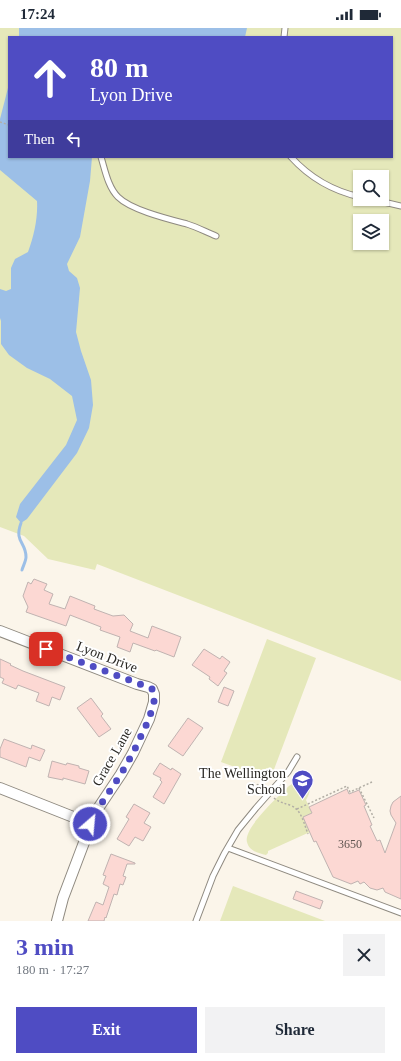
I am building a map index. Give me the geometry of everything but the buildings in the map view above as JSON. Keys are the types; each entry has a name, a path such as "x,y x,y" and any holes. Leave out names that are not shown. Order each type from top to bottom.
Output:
{"street":[{"name":"Lyon Drive","path":"0,631 152,689 154,694 154,702 149,719"},
{"name":"Grace Lane","path":"57,921 63,898 90,824 97,810 133,753 149,719"},
{"path":"0,788 90,824"}],"lane":[{"path":"101,158 112,190 118,197 159,216 216,236"},
{"path":"292,158 303,169 326,185 353,195"},
{"path":"389,203 401,206"},
{"path":"196,921 213,876 242,825 288,772 297,757"},
{"path":"228,848 401,913"}],"path":[{"path":"297,810 347,786 350,792 372,782"},
{"path":"253,783 265,789"},
{"path":"359,788 374,818"},
{"path":"273,797 279,802 292,806 300,813 308,834"}],"green space":[{"path":"0,28 401,28 401,681 97,564 95,570 48,559 24,536 0,527"},
{"path":"267,639 316,658 270,780 221,762"},
{"path":"295,782 308,782 310,787 306,800 312,813 303,817 310,832 268,851 266,855 252,850 247,842 247,836 250,829 270,804 289,786"},
{"path":"233,886 325,921 220,921"}],"water":[{"path":"19,28 247,28 245,36 19,36"},
{"path":"8,88 8,158 92,158 90,181 80,237 67,264 69,271 77,278 80,288 76,332 91,380 93,405 89,428 77,453 27,519 21,523 16,517 20,504 66,445 77,420 72,396 50,379 27,368 9,355 1,344 0,289 6,291 11,289 11,268 15,259 28,252 35,227 37,201 0,170 0,119"}],"waterway":[{"path":"21,523 19,534 26,557 22,570"}],"place":[{"name":"The Wellington School","path":"302,800"}],"route":[{"path":"46,649 148,687 152,689 154,694 154,702 149,719 133,753 97,810 90,824"}]}
